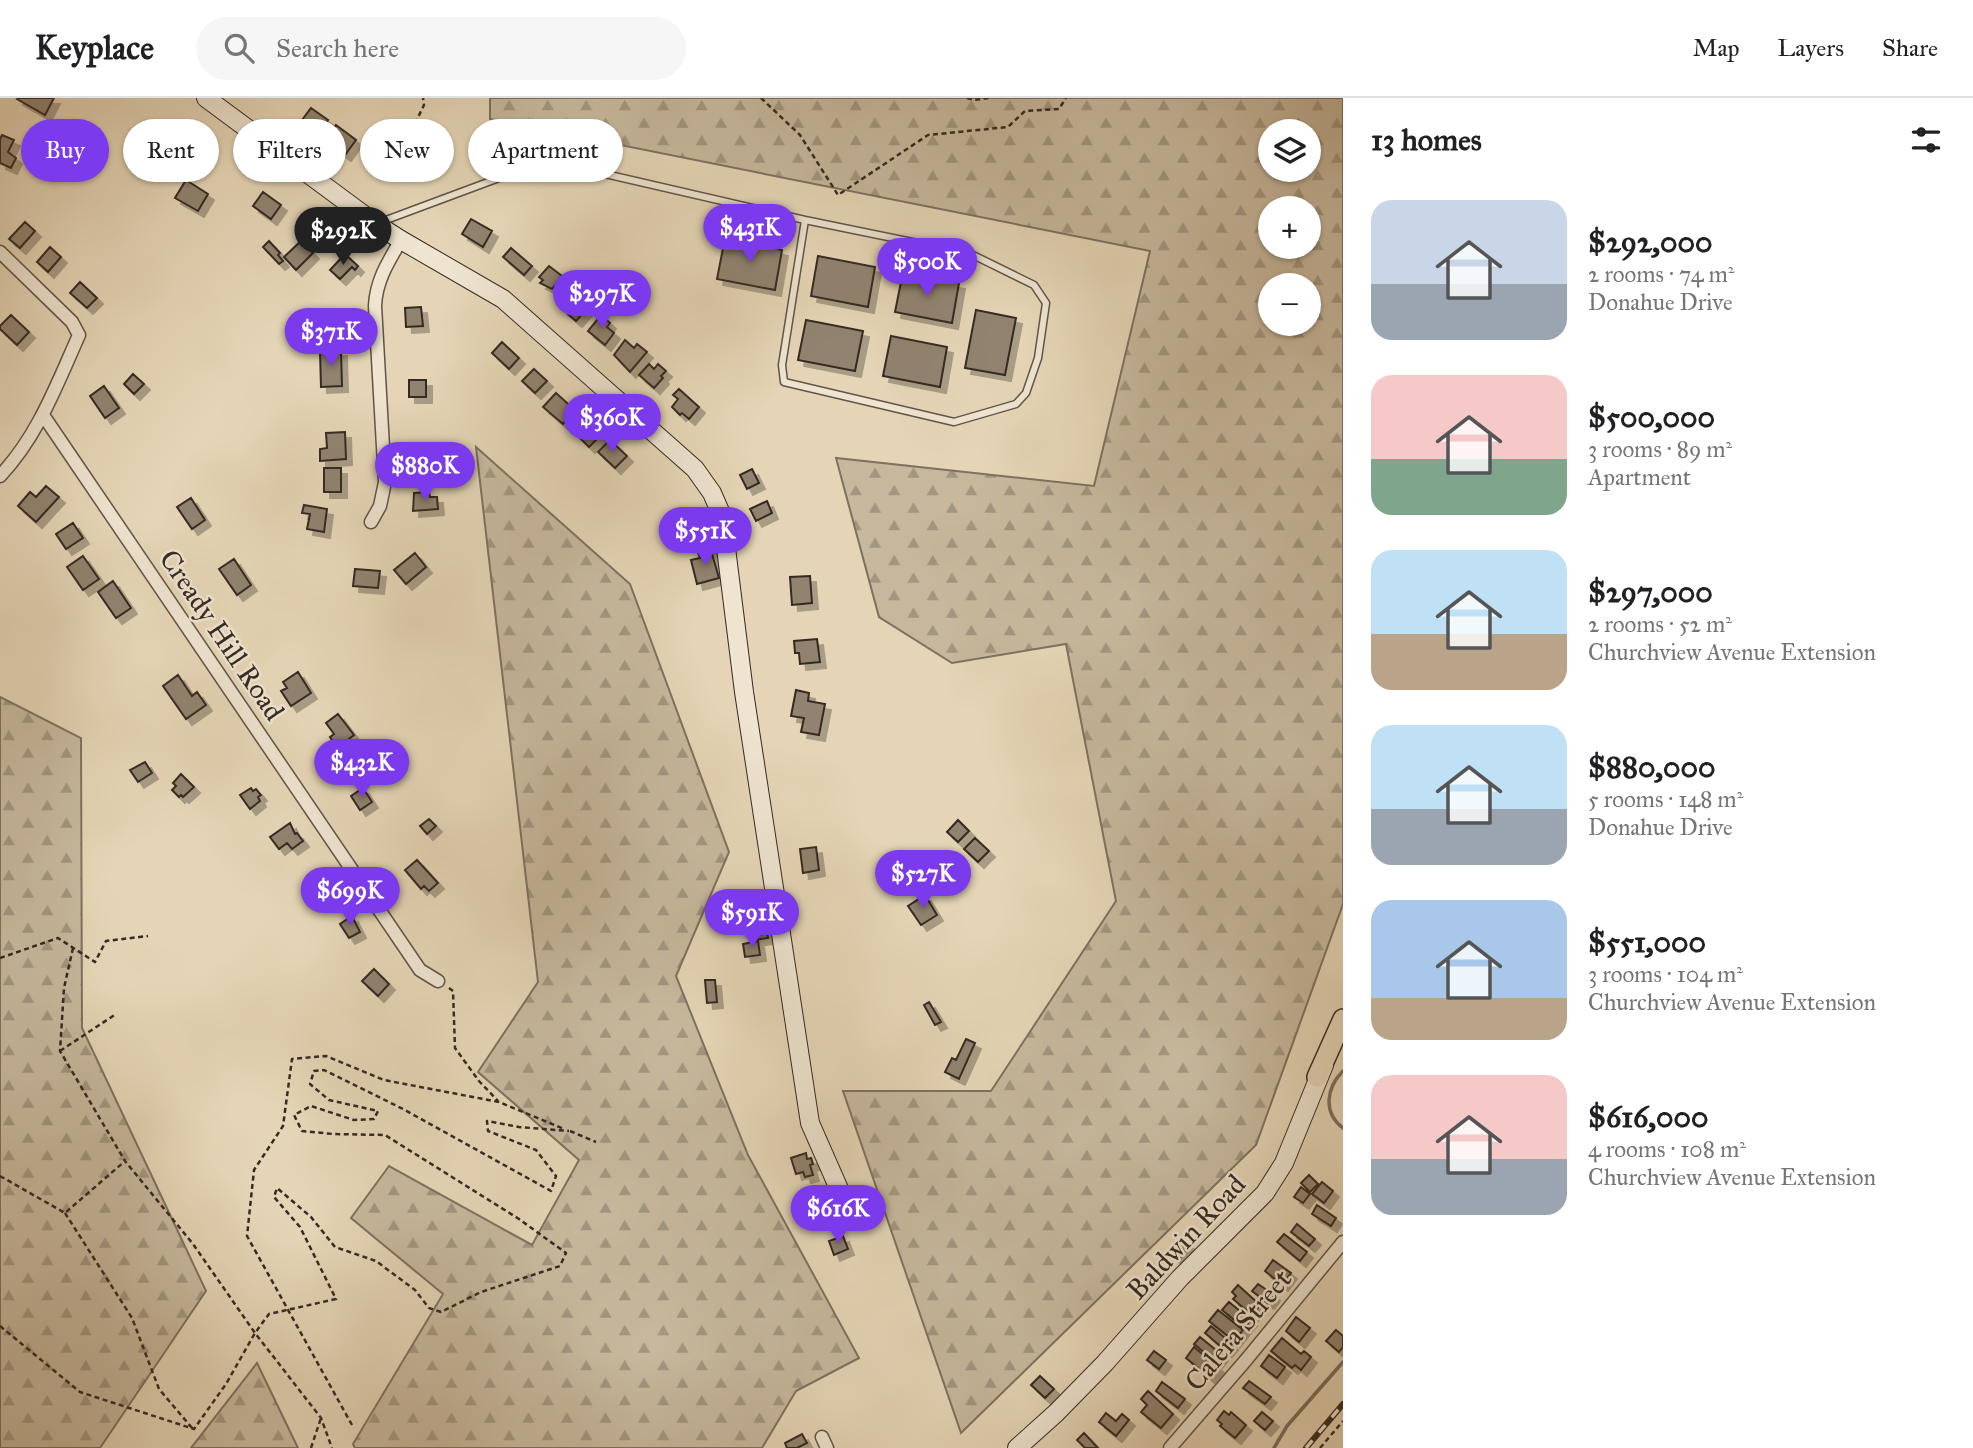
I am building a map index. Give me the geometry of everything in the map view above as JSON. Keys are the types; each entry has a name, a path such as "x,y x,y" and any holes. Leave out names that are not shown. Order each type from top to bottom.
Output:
{"main road":[{"path":"1317,1077 1343,1019"}],"street":[{"path":"206,98 401,240 503,299 695,469 712,493 722,516 744,692 810,1122 850,1214"},
{"path":"370,522 380,506 385,482 376,291 401,240"},
{"path":"0,252 72,322 79,335 43,415 17,458 0,476"},
{"name":"Cready Hill Road","path":"43,415 420,970 438,981"},
{"name":"Baldwin Road","path":"1017,1448 1105,1363 1180,1278 1265,1193 1284,1163 1317,1077 1343,1028"},
{"name":"Calera Street","path":"1170,1448 1343,1242"}],"lane":[{"path":"376,223 534,165 562,164 805,220 971,254 1034,285 1046,303 1038,358 1026,393 1016,404 954,422 785,382 782,365 805,220"}],"path":[{"path":"417,119 424,98"},
{"path":"761,98 800,135 838,195 928,135 1008,127 1025,111 1059,109 1066,98"},
{"path":"967,98 989,98"},
{"path":"0,958 58,938 95,962 106,941 148,936"},
{"path":"73,948 64,988 61,1051 125,1161 193,1244 255,1333 321,1418 332,1448"},
{"path":"438,981 453,991 455,1048 479,1081 499,1102"},
{"path":"61,1051 116,1014"},
{"path":"352,1425 247,1236 254,1170 283,1126 292,1059 326,1056 384,1080 499,1102 596,1142"},
{"path":"194,1429 226,1384 269,1314 337,1299 300,1227 274,1197 277,1188 311,1217 335,1247 376,1261 415,1290 429,1308 441,1312 481,1292 560,1266 566,1253 519,1219 385,1135 333,1134 302,1130 294,1115 311,1106 354,1120 374,1119 378,1111 329,1100 310,1084 314,1070 324,1070 403,1109 551,1191 556,1176 536,1150 488,1130 487,1121 520,1127 569,1130"},
{"path":"65,1213 125,1161"},
{"path":"0,1177 65,1213 132,1318 159,1389 194,1429"},
{"path":"0,1326 80,1392 194,1429"},
{"path":"311,1448 321,1418"},
{"path":"1320,1448 1343,1421"}],"green space":[{"path":"490,98 1343,98 1343,904 1256,1145 961,1433 843,1091 991,1091 1116,901 1066,644 952,663 879,617 836,458 1094,486 1150,251 623,146 623,119 490,119"},
{"path":"476,447 630,584 729,852 676,976 748,1155 859,1358 796,1391 762,1448 355,1448 353,1444 443,1294 351,1218 389,1166 532,1245 579,1160 478,1072 538,982"},
{"path":"0,697 81,738 82,1028 206,1291 100,1448 0,1448"},
{"path":"257,1363 298,1448 191,1448"}],"building":[{"path":"18,98 54,98 45,115"},
{"path":"311,108 327,119 303,119"},
{"path":"346,132 356,140 346,154"},
{"path":"2,135 14,140 8,152 16,158 11,168 0,163"},
{"path":"185,182 208,194 198,211 175,198"},
{"path":"263,192 281,205 271,219 253,206"},
{"path":"471,219 492,231 483,247 462,234"},
{"path":"25,222 35,231 20,248 9,239"},
{"path":"725,238 782,250 775,290 717,279"},
{"path":"269,241 280,253 278,255 283,261 279,264 263,247"},
{"path":"301,241 313,253 296,270 284,257"},
{"path":"50,247 61,257 48,272 37,262"},
{"path":"511,248 532,266 524,275 503,257"},
{"path":"345,254 358,266 355,270 352,267 340,279 330,270"},
{"path":"818,256 875,267 868,307 811,296"},
{"path":"549,266 562,276 552,289 540,283 543,280 539,277"},
{"path":"903,272 959,283 952,323 895,312"},
{"path":"80,282 97,298 87,308 70,293"},
{"path":"572,297 581,305 586,298 592,303 576,321 562,309"},
{"path":"421,307 423,326 406,327 405,308"},
{"path":"976,310 1016,318 1005,375 965,368"},
{"path":"11,315 29,332 17,345 0,329"},
{"path":"601,315 610,323 607,327 614,333 605,345 588,331"},
{"path":"806,320 863,331 855,371 798,360"},
{"path":"891,336 947,347 940,387 883,376"},
{"path":"625,340 634,348 637,344 647,352 630,372 614,355"},
{"path":"502,342 519,358 509,369 492,353"},
{"path":"341,350 342,386 321,387 320,351"},
{"path":"649,364 654,369 658,364 666,371 654,388 639,375"},
{"path":"534,369 547,381 535,393 522,381"},
{"path":"133,374 144,384 134,394 124,384"},
{"path":"409,380 426,380 426,397 409,397"},
{"path":"104,386 119,408 105,418 90,396"},
{"path":"679,389 699,407 689,419 672,407 678,399 673,395"},
{"path":"556,393 575,410 563,424 543,407"},
{"path":"584,416 602,434 589,447 571,429"},
{"path":"345,432 346,459 320,461 320,449 327,448 326,433"},
{"path":"610,440 627,456 615,468 598,452"},
{"path":"431,456 431,461 439,461 439,475 415,476 414,457"},
{"path":"324,468 341,468 341,492 324,492"},
{"path":"752,469 759,483 747,489 740,475"},
{"path":"46,486 59,497 36,522 18,506 30,492 36,497"},
{"path":"429,492 430,497 437,497 438,509 413,511 414,493"},
{"path":"191,498 205,520 192,529 177,507"},
{"path":"767,501 772,513 756,521 750,509"},
{"path":"304,505 327,509 324,532 307,529 310,514 302,513"},
{"path":"73,523 83,538 66,549 56,534"},
{"path":"710,547 719,578 697,584 691,560 700,558 697,550"},
{"path":"415,553 426,567 406,584 394,570"},
{"path":"83,556 99,579 83,590 67,567"},
{"path":"234,559 251,585 237,595 219,569"},
{"path":"355,569 380,571 378,588 353,586"},
{"path":"810,576 812,603 792,605 790,577"},
{"path":"113,581 131,608 116,618 98,592"},
{"path":"817,639 820,662 800,664 794,641"},
{"path":"298,672 311,693 291,706 281,691 287,688 283,682"},
{"path":"178,675 192,696 197,692 206,705 186,719 163,686"},
{"path":"796,690 809,693 808,701 825,704 819,735 801,732 804,718 791,716"},
{"path":"338,714 354,735 337,748 330,737 334,734 326,723"},
{"path":"145,762 152,773 138,782 130,770"},
{"path":"181,774 194,787 183,797 179,797 172,790 176,786 173,783"},
{"path":"251,788 261,795 258,797 260,801 250,809 240,795"},
{"path":"363,788 372,802 360,810 351,796"},
{"path":"429,819 436,826 427,834 420,826"},
{"path":"958,820 969,831 958,842 947,832"},
{"path":"290,823 295,834 303,841 292,849 287,843 279,849 270,837"},
{"path":"975,838 989,851 978,862 964,849"},
{"path":"816,847 819,870 803,873 800,849"},
{"path":"417,860 438,883 429,891 424,886 421,889 405,870"},
{"path":"925,895 937,915 921,925 908,906"},
{"path":"762,907 768,938 754,940 748,910"},
{"path":"352,916 360,932 349,938 340,924"},
{"path":"758,941 760,955 745,957 743,944"},
{"path":"374,969 389,984 378,996 362,981"},
{"path":"705,980 715,980 717,1002 707,1003"},
{"path":"929,1002 941,1022 935,1025 924,1005"},
{"path":"966,1039 975,1043 959,1079 945,1072 952,1058 956,1060"},
{"path":"806,1153 807,1159 811,1158 813,1164 810,1165 813,1175 805,1177 803,1172 796,1174 791,1158"},
{"path":"1309,1175 1318,1184 1310,1192 1301,1183"},
{"path":"1322,1182 1333,1191 1324,1203 1312,1194"},
{"path":"1301,1187 1310,1194 1303,1203 1294,1197"},
{"path":"1317,1205 1336,1218 1331,1226 1312,1214"},
{"path":"1297,1224 1315,1239 1309,1246 1291,1232"},
{"path":"1284,1234 1307,1252 1300,1261 1277,1242"},
{"path":"843,1236 848,1249 834,1255 829,1241"},
{"path":"1180,1237 1190,1245 1178,1260 1168,1252"},
{"path":"1273,1260 1291,1273 1282,1285 1265,1271"},
{"path":"1258,1284 1274,1295 1268,1303 1252,1291"},
{"path":"1238,1285 1260,1305 1252,1315 1233,1299 1236,1296 1232,1292"},
{"path":"1229,1302 1251,1320 1244,1328 1222,1310"},
{"path":"1218,1310 1243,1330 1234,1341 1209,1321"},
{"path":"1296,1317 1310,1328 1299,1342 1286,1331"},
{"path":"1211,1326 1232,1344 1226,1351 1205,1333"},
{"path":"1336,1330 1343,1336 1343,1347 1339,1352 1326,1341"},
{"path":"1200,1337 1222,1355 1216,1362 1194,1344"},
{"path":"1282,1338 1301,1354 1304,1351 1311,1357 1301,1370 1295,1365 1292,1368 1271,1351"},
{"path":"1194,1347 1218,1367 1209,1377 1186,1358"},
{"path":"1154,1351 1166,1360 1159,1369 1147,1360"},
{"path":"1269,1355 1285,1367 1277,1378 1261,1366"},
{"path":"1040,1376 1054,1389 1045,1398 1031,1385"},
{"path":"1249,1381 1271,1397 1265,1404 1243,1388"},
{"path":"1162,1382 1185,1399 1178,1408 1156,1391"},
{"path":"1148,1391 1173,1414 1161,1428 1141,1412 1147,1405 1141,1399"},
{"path":"1224,1411 1229,1415 1231,1412 1246,1425 1235,1438 1220,1426 1222,1424 1217,1420"},
{"path":"1262,1412 1273,1421 1265,1430 1254,1421"},
{"path":"1106,1413 1116,1421 1122,1414 1129,1420 1116,1436 1099,1422"},
{"path":"1084,1433 1098,1448 1085,1448 1077,1440"},
{"path":"802,1434 807,1443 797,1448 787,1448 785,1443"}],"waterway":[{"path":"1343,1071 1333,1084 1329,1100 1332,1115 1343,1128"},
{"path":"1274,1448 1287,1426 1343,1362"}],"railway":[{"path":"1306,1448 1343,1404"}]}
